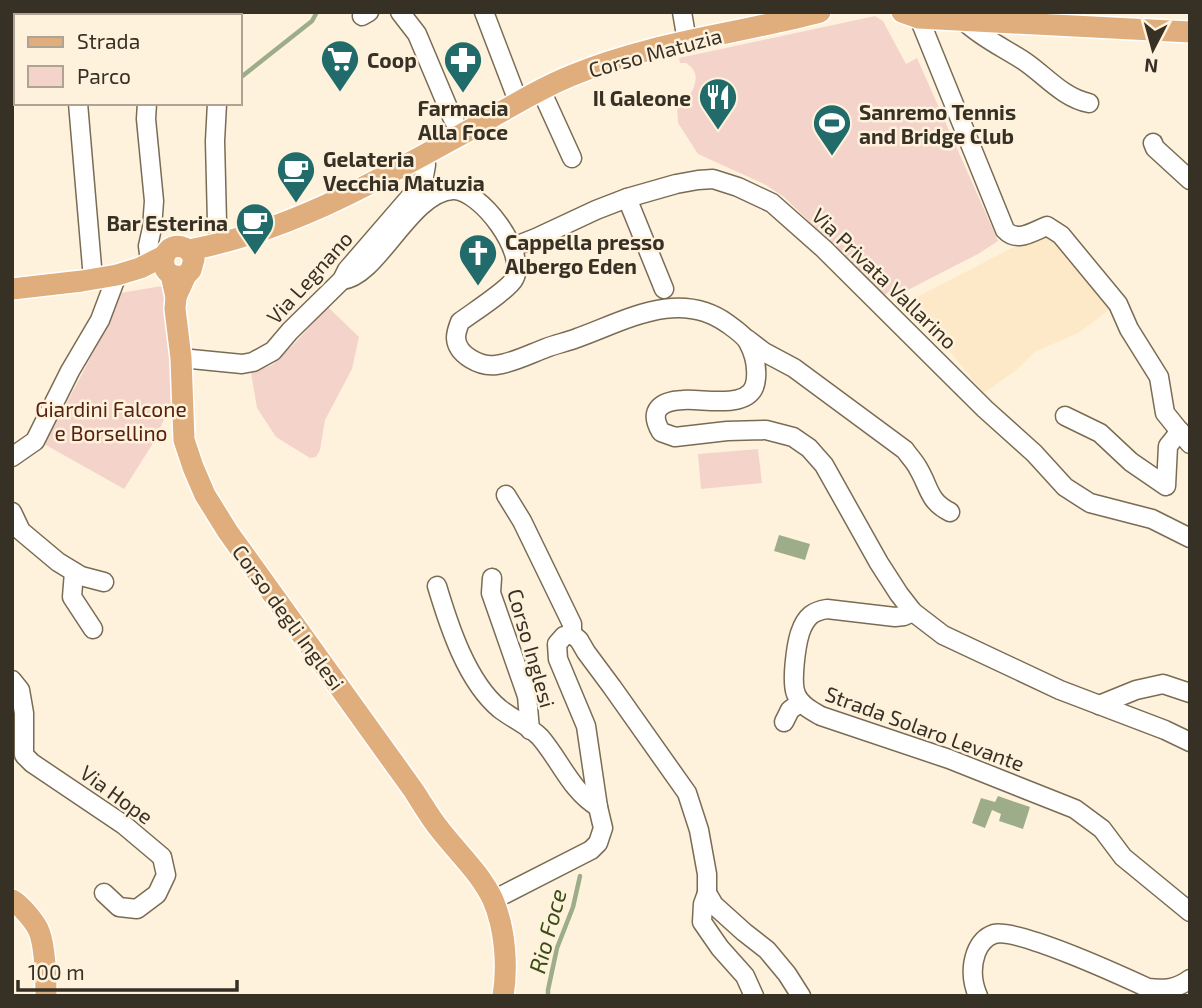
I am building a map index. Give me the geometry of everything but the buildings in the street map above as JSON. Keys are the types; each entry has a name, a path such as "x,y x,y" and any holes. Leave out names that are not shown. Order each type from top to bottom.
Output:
{"main road":[{"name":"Corso Matuzia","path":"12,289 93,279 170,265 224,243 268,230 371,184 572,75 621,57 820,12"},
{"path":"910,15 964,21 1190,32"},
{"name":"Corso degli Inglesi","path":"170,265 176,297 184,440 205,495 236,543 440,830 472,867 493,900 504,940 506,977 503,996"},
{"path":"12,900 39,929 44,954 43,994"}],"street":[{"path":"400,12 416,34 461,134"},
{"path":"484,12 518,102"},
{"path":"682,12 687,41"},
{"path":"910,15 1005,230 1011,236 1019,237 1047,226 1061,235 1118,304 1129,329 1158,377 1165,412 1185,438 1168,446 1166,486 1131,462 1100,433 1065,416"},
{"path":"964,21 978,34 1026,62 1071,97 1089,103"},
{"path":"541,90 572,158"},
{"path":"78,105 93,279"},
{"path":"147,105 154,201 148,246 170,265"},
{"path":"217,105 217,223 224,243"},
{"path":"1153,143 1155,148 1190,180"},
{"name":"Via Legnano","path":"180,358 242,364 253,362 274,351 290,331 342,280 423,182 426,165 424,155"},
{"name":"Via Privata Vallarino","path":"513,247 627,198 676,184 713,179 738,187 772,203 824,249 985,409 1034,453 1065,487 1090,503 1152,519 1190,538"},
{"path":"342,280 361,271 415,212 434,197 449,190 457,190 480,203 497,222 513,247 517,260 516,277 509,286 460,323 456,339 460,349 471,359 494,366 654,310 696,310 717,316 764,352 794,368 905,450 918,467 934,501 940,508 950,512"},
{"path":"627,198 664,289"},
{"path":"12,457 35,441 70,371 100,320 117,275"},
{"path":"747,340 756,370 756,382 751,392 740,399 725,401 665,402 655,415 661,432 675,437 766,430 793,437 809,448 824,465 879,563 913,612 943,635 1060,690 1190,742"},
{"path":"506,495 522,521 572,624 571,634"},
{"path":"12,512 22,531 58,562 80,576 104,582"},
{"path":"74,572 72,597 93,629"},
{"name":"Corso Inglesi","path":"492,578 491,593 527,696 530,730"},
{"path":"437,586 449,626 469,669 499,708 538,735 573,784 586,799 598,807"},
{"name":"Strada Solaro Levante","path":"913,612 895,617 827,609 816,611 800,632 794,686 801,702 821,716 949,759 1075,809 1102,829 1122,857 1190,912"},
{"path":"493,900 591,850 598,843 603,828 586,726 558,659 557,644 564,636 571,634"},
{"path":"571,634 579,640 687,793 699,830 707,874 702,922 720,948 745,976 754,996"},
{"name":"Via Hope","path":"12,680 20,690 24,713 24,755 32,764 124,825 162,857 166,875 157,894 137,909 119,907 104,893"},
{"path":"1099,705 1136,690 1163,684 1190,693"},
{"path":"784,722 790,710 801,702"},
{"path":"707,892 715,905 767,950 801,996"},
{"path":"978,996 973,978 973,963 984,940 995,934 1012,935 1070,954 1148,988 1170,989 1190,979"}],"shaded area":[{"path":"1049,237 1109,310 1080,332 1035,352 1015,371 984,393 950,352 938,331 912,306 915,298 1014,247"},
{"path":"779,535 810,544 805,560 774,551"},
{"path":"998,796 1030,807 1023,829 999,821 1001,814 992,810 985,828 972,823 981,798 995,802"}],"green space":[{"name":"Sanremo Tennis and Bridge Club","path":"875,16 883,21 906,64 917,58 998,241 900,294 889,292 885,295 784,197 766,185 698,154 678,123 677,106 689,96 695,81 692,68 686,63 680,63 679,58"},
{"name":"Giardini Falcone e Borsellino","path":"162,286 170,326 173,373 171,405 152,445 124,489 44,444 94,351 120,293"},
{"path":"328,307 359,337 352,369 325,420 320,450 316,457 310,458 276,437 257,408 251,373 272,365"},
{"path":"758,449 762,483 701,489 698,454"}],"waterway":[{"name":"Rio Foce","path":"242,76 312,21 317,12"},
{"name":"Rio Foce","path":"548,996 557,948 573,907 580,876"}],"place":[{"name":"Coop","path":"340,93"},
{"name":"Farmacia Alla Foce","path":"463,94"},
{"name":"Il Galeone","path":"718,131"},
{"name":"Sanremo Tennis and Bridge Club","path":"832,157"},
{"name":"Gelateria Vecchia Matuzia","path":"296,204"},
{"name":"Bar Esterina","path":"255,256"},
{"name":"Cappella presso Albergo Eden","path":"478,287"}]}
